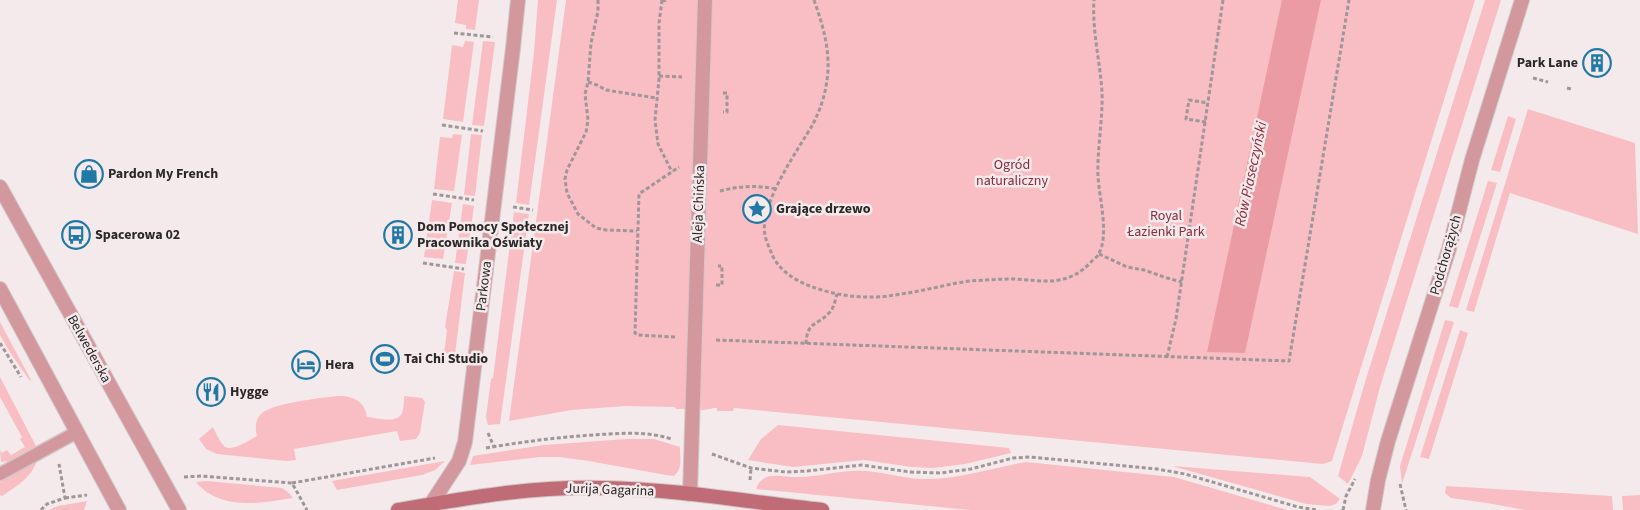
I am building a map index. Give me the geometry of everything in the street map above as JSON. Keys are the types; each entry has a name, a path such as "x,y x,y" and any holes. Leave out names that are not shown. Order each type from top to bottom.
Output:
{"main road":[{"name":"Jurija Gagarina","path":"398,510 514,492 566,488 617,488 690,494 822,510"}],"street":[{"name":"Parkowa","path":"431,504 459,461 465,442 518,0"},
{"name":"Aleja Chińska","path":"690,494 693,408 690,338 700,192 705,0"},
{"name":"Podchorążych","path":"1373,510 1388,441 1446,259 1472,160 1522,0"},
{"name":"Belwederska","path":"0,187 179,510"},
{"path":"0,289 119,510"}],"lane":[{"path":"0,474 77,432"}],"path":[{"path":"598,0 598,11 591,43 588,82 585,94 588,120 586,132 567,170 565,179 567,193 578,214 596,228 638,231"},
{"path":"667,0 662,0 659,23 659,79 655,112 656,138 672,172"},
{"path":"814,0 820,16 828,51 829,66 826,88 814,123 776,189 767,210 765,234 775,260 786,272 800,282 837,294 886,296 919,291 946,284 987,280 1059,281 1083,270 1099,254 1104,229 1098,173 1102,95 1100,65 1094,27 1094,0"},
{"path":"1167,357 1182,282 1223,0"},
{"path":"700,161 690,161 639,194 635,333 637,335 806,344 1289,361 1350,0"},
{"path":"454,33 496,38"},
{"path":"1534,78 1548,82"},
{"path":"588,82 598,84 608,91 656,98"},
{"path":"1206,122 1186,119 1189,100 1208,103"},
{"path":"442,125 485,131"},
{"path":"700,192 718,192 734,188 763,186 776,189"},
{"path":"433,194 477,200"},
{"path":"513,207 533,210"},
{"path":"1099,254 1127,267 1144,270 1182,282"},
{"path":"423,263 468,269"},
{"path":"806,344 809,329 815,322 830,312 837,294"},
{"path":"479,450 551,438 633,433 657,435 751,468 776,471 807,471 862,465 910,472 940,473 971,469 1022,457 1157,469 1184,474 1298,507 1317,510"},
{"path":"190,476 292,483 442,456"},
{"path":"292,483 307,510"},
{"path":"65,498 90,494"}],"green space":[{"path":"458,0 479,0 475,30 466,29 466,25 455,23"},
{"path":"538,0 557,0 529,205 516,203 534,52"},
{"name":"Royal Łazienki Park","path":"566,0 1475,0 1332,461 1323,464 734,408 733,411 717,411 717,408 701,410 701,408 686,407 685,409 676,409 675,407 625,406 572,410 509,421"},
{"path":"1485,0 1501,0 1380,387 1362,456 1348,484 1338,476 1365,382"},
{"path":"465,41 474,42 463,122 443,119 452,45 463,47"},
{"path":"483,41 495,42 484,126 472,125"},
{"path":"1528,109 1635,143 1638,234 1510,193 1474,312 1466,310"},
{"path":"1508,116 1516,119 1500,172 1491,170"},
{"path":"453,134 462,135 454,191 434,189 440,137 452,138"},
{"path":"471,134 482,135 475,196 464,195"},
{"path":"1488,181 1497,183 1458,308 1449,306"},
{"path":"432,200 452,203 443,259 424,257"},
{"path":"463,204 474,206 466,264 455,263"},
{"path":"514,212 529,214 500,424 488,425 486,417 491,379 493,378"},
{"path":"454,271 465,273 455,355 444,354 447,330 445,327"},
{"path":"1445,320 1454,322 1402,484 1400,466"},
{"path":"0,322 31,380 30,381 0,335"},
{"path":"1460,330 1468,333 1429,459 1420,457"},
{"path":"0,377 36,446 9,461 1,462 0,450 2,453 7,450 11,455 25,447 20,439 22,437 0,397"},
{"path":"337,396 357,400 364,407 367,417 386,419 396,418 402,413 404,396 422,398 425,402 420,433 416,439 400,441 397,431 294,449 296,460 286,461 217,454 206,449 199,439 213,427 223,445 230,448 235,447 257,436 258,419 267,410 297,402"},
{"path":"778,425 1009,448 1011,453 965,464 933,468 864,460 793,467 748,460 761,439"},
{"path":"626,439 654,439 680,447 679,470 674,476 559,457 540,457 470,465 473,456 544,445"},
{"path":"37,461 31,473 22,482 2,496 0,495 0,482"},
{"path":"445,461 435,470 422,475 337,490 332,481"},
{"path":"1026,462 1174,477 1287,510 970,510 756,489 762,480 771,476 807,477 861,471 934,479 961,476"},
{"path":"1172,466 1310,477 1340,499 1336,504 1330,506 1306,504"},
{"path":"207,481 282,488 293,498 253,503 228,501 205,491 196,482"},
{"path":"1446,486 1612,496 1613,510 1525,510 1451,498 1445,493"},
{"path":"1640,495 1640,510 1623,510 1622,496"},
{"path":"87,501 84,510 49,510 58,506"}],"water":[{"name":"Rów Piaseczyński","path":"1282,0 1321,0 1245,353 1207,352"}],"place":[{"name":"Park Lane","path":"1597,63"},
{"name":"Pardon My French","path":"89,174"},
{"name":"Grające drzewo","path":"757,209"},
{"name":"Spacerowa 02","path":"76,235"},
{"name":"Dom Pomocy Społecznej Pracownika Oświaty","path":"398,235"},
{"name":"Tai Chi Studio","path":"385,359"},
{"name":"Hera","path":"306,365"},
{"name":"Hygge","path":"211,392"}],"park label":[{"name":"Ogród naturaliczny","path":"1012,174"}]}
